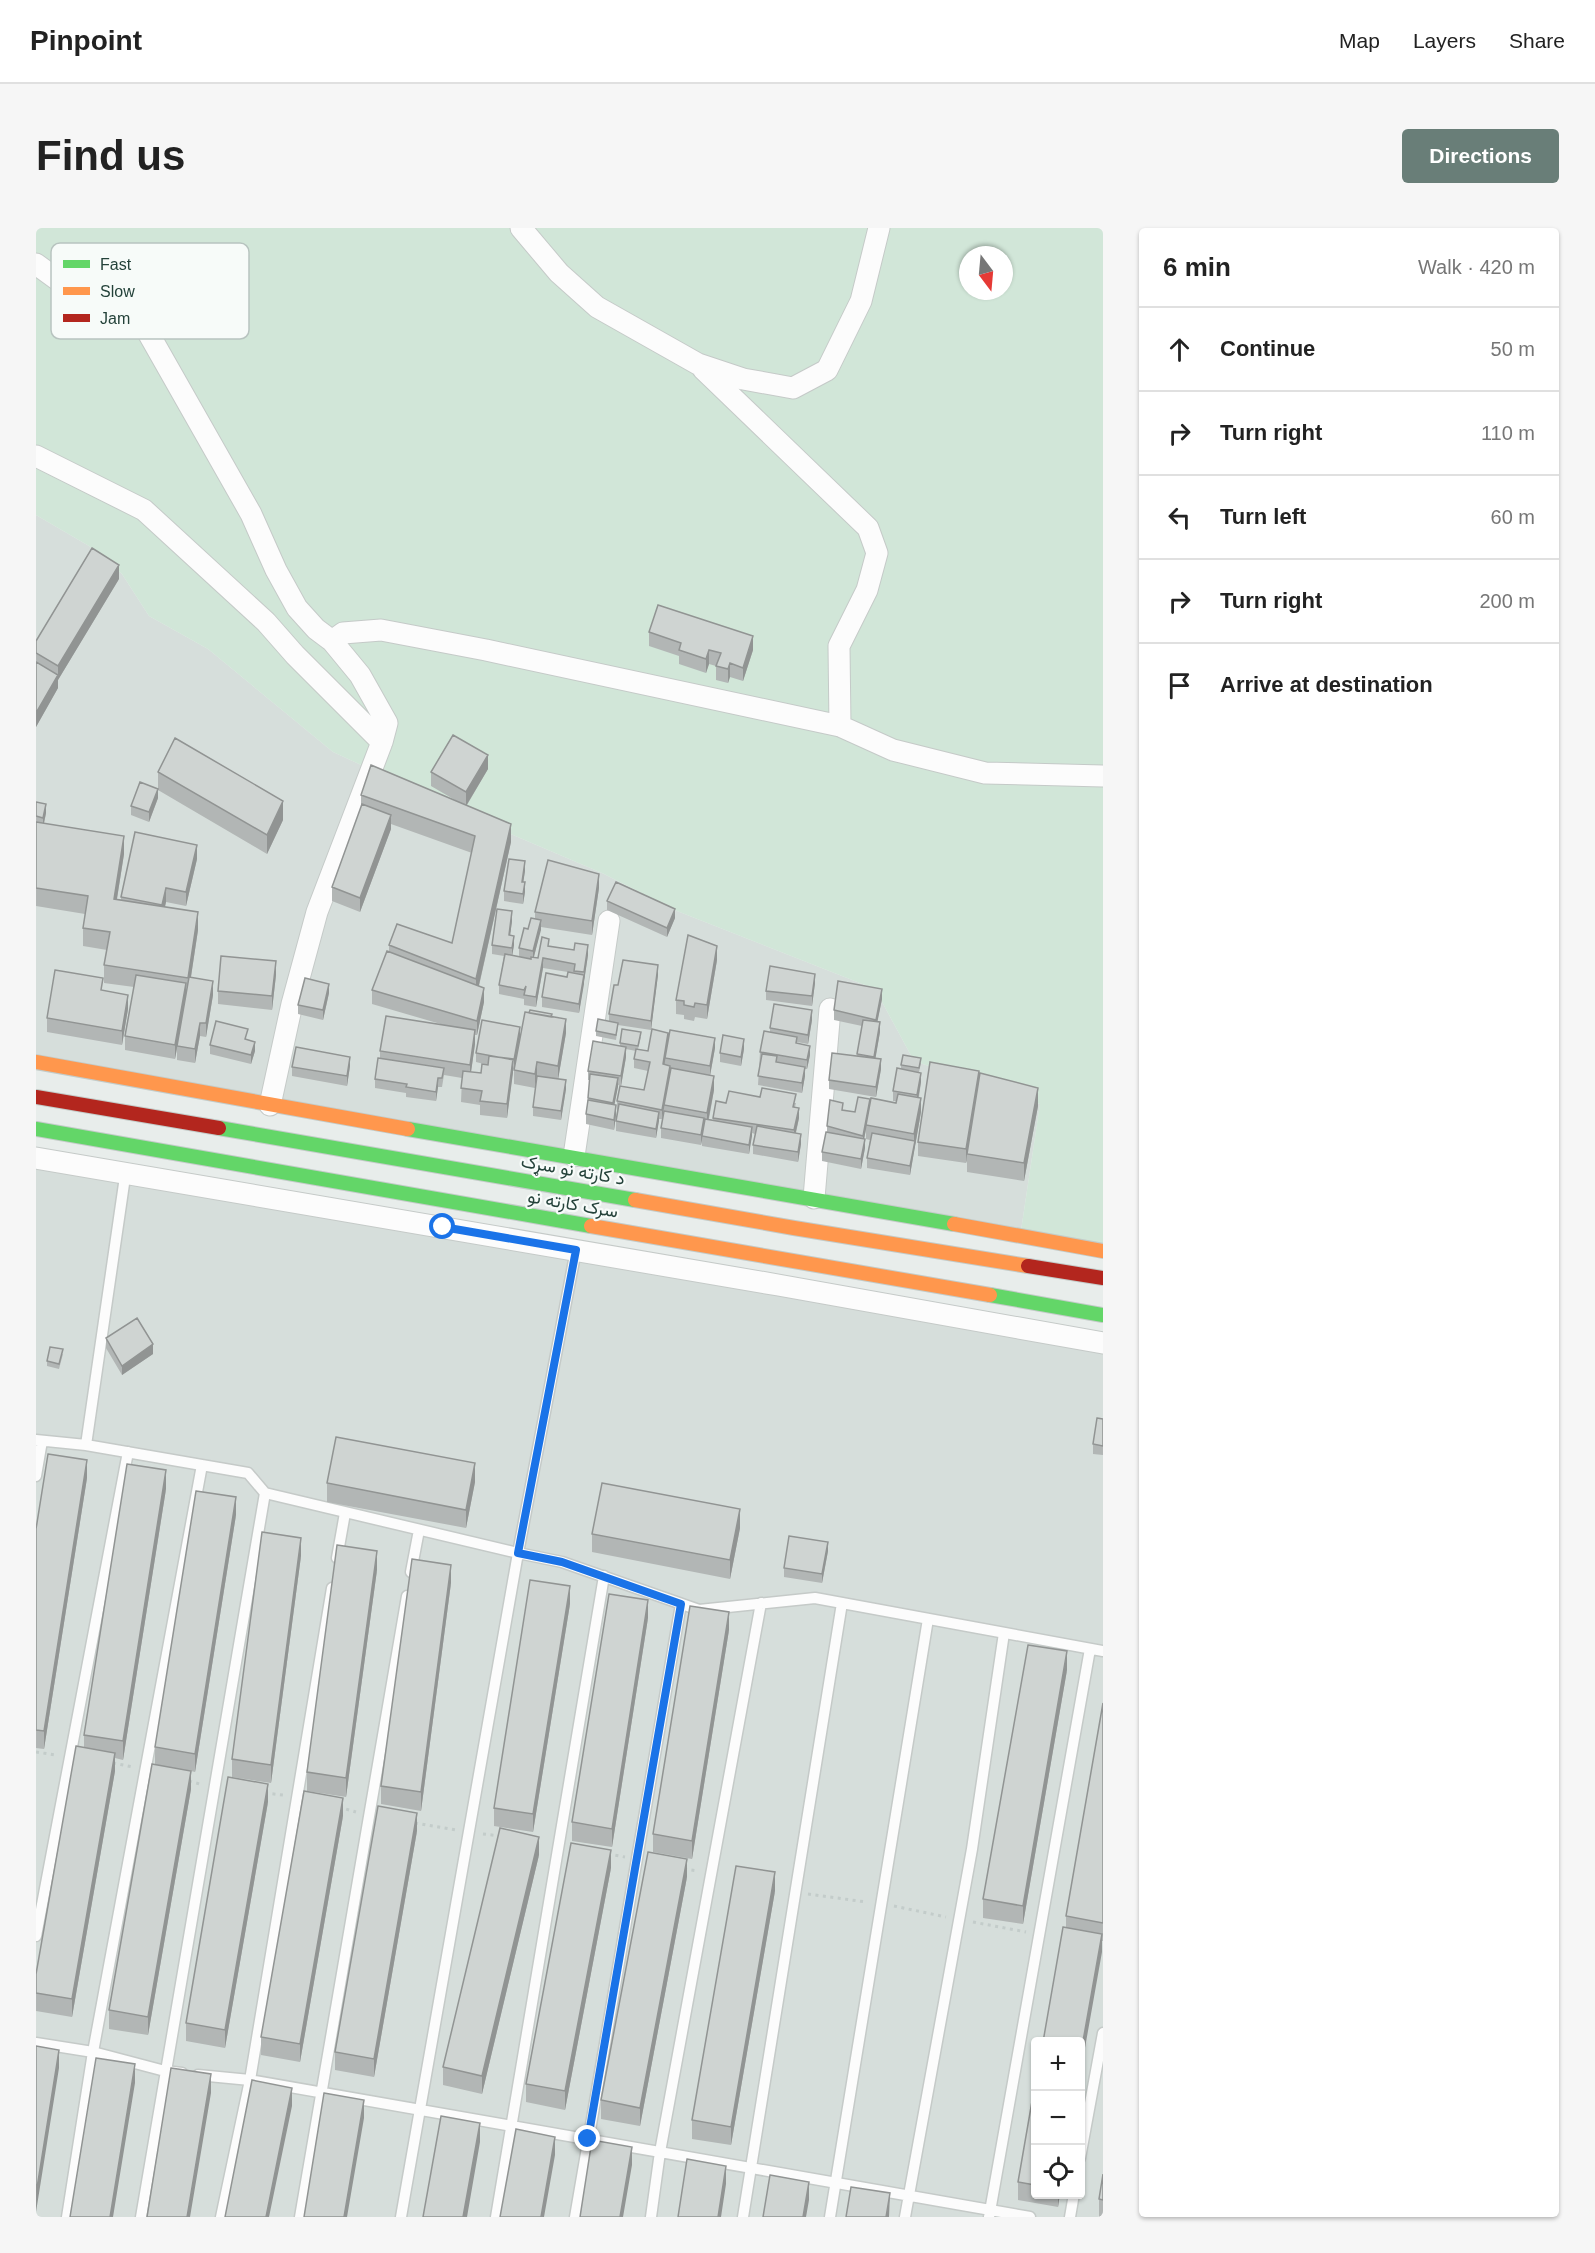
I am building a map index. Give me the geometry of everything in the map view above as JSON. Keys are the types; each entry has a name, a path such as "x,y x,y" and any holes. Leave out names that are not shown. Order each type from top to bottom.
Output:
{"main road":[{"path":"36,1062 1103,1251"},
{"name":"د کارته نو سړک","path":"43,1114 129,1130 465,1169 794,1228 1103,1278"},
{"name":"سرک کارته نو","path":"43,1114 1103,1315"}],"street":[{"path":"521,228 560,273 597,307 698,364 743,379 794,388 827,370 861,301 879,228"},
{"path":"36,264 51,275"},
{"path":"151,339 251,513 276,570 297,608 316,629 332,641 360,675 387,723 382,742 317,912 292,1004 270,1105"},
{"path":"698,364 868,528 877,553 867,590 839,646 840,726"},
{"path":"36,456 144,510 266,622 295,655 382,742"},
{"path":"332,641 343,633 381,630 486,650 840,726 893,750 985,773 1103,776"},
{"path":"574,1156 609,921"},
{"path":"814,1198 830,1009"},
{"path":"36,1158 1103,1343"}],"lane":[{"path":"86,1445 126,1173 129,1130"},
{"path":"401,2217 518,1553 576,1250"},
{"path":"36,1476 39,1441 86,1445 248,1473 265,1493 562,1562 699,1610 815,1598 1103,1651"},
{"path":"36,1936 128,1452"},
{"path":"67,2217 93,2052 202,1465"},
{"path":"141,2217 265,1493"},
{"path":"221,2217 250,2080 345,1513"},
{"path":"300,2217 419,1530"},
{"path":"496,2217 604,1576"},
{"path":"651,2217 660,2152 761,1603"},
{"path":"743,2217 842,1603"},
{"path":"574,2217 681,1604"},
{"path":"830,2217 928,1619"},
{"path":"905,2217 972,1849 1004,1633"},
{"path":"990,2213 1090,1649"},
{"path":"1082,2145 1103,2034"},
{"path":"36,2043 93,2052 165,2071 250,2080 836,2183 990,2213 1030,2217"},
{"path":"1070,2217 1073,2199"}],"shaded area":[{"path":"36,515 89,546 122,574 149,616 208,649 333,752 513,835 602,873 677,911 875,989 914,1061 1040,1104 1020,1237 36,1062"},
{"path":"36,1158 1103,1343 1103,2217 36,2217"}],"green space":[{"path":"36,228 1103,228 1103,1251 1020,1237 1040,1104 914,1061 875,989 677,911 602,873 513,835 333,752 208,649 149,616 122,574 89,546 36,515"}],"building":[{"path":"92,548 119,565 58,666 36,653 36,641"},
{"path":"658,605 753,636 743,668 730,663 728,669 716,666 721,653 709,650 706,659 679,650 681,643 649,632"},
{"path":"36,662 58,675 36,713"},
{"path":"453,735 488,755 466,792 431,772"},
{"path":"175,738 283,801 267,835 158,772"},
{"path":"371,765 511,824 476,979 389,945 397,924 452,943 475,836 361,795"},
{"path":"140,782 158,789 149,812 131,806"},
{"path":"36,802 46,804 43,818 36,816"},
{"path":"362,804 391,815 360,898 332,887"},
{"path":"36,822 124,836 114,899 198,912 188,978 104,965 110,932 83,928 88,896 36,888"},
{"path":"135,832 197,845 186,892 166,888 162,905 121,897"},
{"path":"509,859 525,861 523,894 504,891"},
{"path":"548,860 599,874 592,921 535,912"},
{"path":"616,882 675,909 667,928 607,901"},
{"path":"497,909 512,911 509,935 514,936 512,948 492,945"},
{"path":"531,918 541,920 533,951 519,948 524,928 528,929"},
{"path":"688,935 717,946 707,1005 695,1003 694,1007 684,1005 684,1001 676,1000"},
{"path":"542,937 549,939 548,946 574,950 575,943 588,945 584,972 574,971 575,964 543,958 536,997 524,995 526,986 524,990 499,985 505,954 531,959 531,957 538,958"},
{"path":"387,951 484,988 477,1021 372,990"},
{"path":"221,956 276,961 272,996 218,991"},
{"path":"623,960 658,965 651,1021 609,1014 614,985 618,985"},
{"path":"770,966 815,974 812,996 766,991"},
{"path":"55,970 103,978 101,990 128,995 122,1031 47,1018"},
{"path":"568,972 584,975 579,1004 542,997 546,973 567,977"},
{"path":"136,975 186,983 175,1045 125,1036"},
{"path":"189,977 213,981 206,1023 200,1023 195,1049 177,1046"},
{"path":"305,978 329,984 323,1010 298,1005"},
{"path":"838,981 882,989 876,1020 834,1010"},
{"path":"774,1004 812,1010 808,1035 770,1028"},
{"path":"530,1010 552,1014 551,1017 529,1013"},
{"path":"525,1012 566,1019 558,1066 537,1062 535,1074 514,1070"},
{"path":"386,1016 475,1030 470,1065 380,1051"},
{"path":"598,1019 618,1023 616,1035 596,1031"},
{"path":"482,1020 520,1027 514,1060 476,1053"},
{"path":"863,1020 880,1022 874,1057 857,1054"},
{"path":"216,1021 248,1029 245,1039 255,1042 251,1055 210,1045"},
{"path":"622,1029 641,1032 638,1046 620,1043"},
{"path":"652,1029 668,1033 663,1064 670,1066 662,1110 617,1101 620,1086 644,1090 650,1062 634,1059 636,1049 648,1051"},
{"path":"670,1030 715,1038 710,1066 665,1058"},
{"path":"764,1031 797,1037 796,1043 810,1046 807,1060 760,1052"},
{"path":"723,1035 744,1039 741,1057 720,1053"},
{"path":"593,1041 626,1047 621,1076 588,1071"},
{"path":"296,1047 350,1057 347,1076 292,1067"},
{"path":"832,1053 881,1059 876,1087 829,1080"},
{"path":"762,1054 777,1056 776,1062 805,1067 802,1083 758,1076"},
{"path":"903,1055 921,1058 919,1068 901,1065"},
{"path":"489,1056 513,1059 507,1104 480,1101 482,1091 461,1088 463,1071 481,1073 482,1064 488,1065"},
{"path":"378,1058 444,1068 442,1078 438,1078 436,1092 375,1079"},
{"path":"930,1062 979,1071 966,1149 918,1142"},
{"path":"671,1068 714,1076 707,1113 664,1105"},
{"path":"897,1068 921,1073 917,1095 893,1091"},
{"path":"980,1073 1038,1088 1024,1163 967,1154"},
{"path":"590,1074 618,1078 613,1103 588,1098"},
{"path":"537,1076 566,1080 561,1111 533,1107"},
{"path":"762,1088 796,1094 793,1107 799,1108 794,1130 713,1118 716,1101 726,1103 729,1091 760,1097"},
{"path":"898,1094 921,1098 914,1134 866,1125 871,1098 896,1103"},
{"path":"858,1097 870,1099 863,1136 827,1126 830,1100 843,1103 842,1110 855,1112"},
{"path":"588,1100 616,1105 614,1120 586,1114"},
{"path":"619,1104 659,1112 656,1129 616,1121"},
{"path":"664,1111 704,1118 701,1135 661,1128"},
{"path":"705,1119 752,1127 749,1145 702,1136"},
{"path":"757,1126 801,1134 798,1152 753,1145"},
{"path":"826,1132 865,1139 861,1159 822,1152"},
{"path":"872,1133 915,1141 910,1166 867,1158"},
{"path":"137,1318 153,1344 122,1366 106,1338"},
{"path":"50,1347 63,1349 59,1364 47,1361"},
{"path":"1097,1418 1103,1419 1103,1446 1093,1444"},
{"path":"336,1437 475,1463 466,1510 327,1483"},
{"path":"48,1454 87,1460 44,1731 36,1730 36,1529"},
{"path":"127,1464 166,1470 123,1741 84,1735"},
{"path":"602,1483 740,1509 730,1560 592,1534"},
{"path":"196,1491 236,1497 195,1754 155,1747"},
{"path":"262,1532 301,1538 271,1765 232,1759"},
{"path":"789,1536 828,1542 822,1574 784,1568"},
{"path":"337,1545 377,1551 346,1778 307,1772"},
{"path":"412,1559 451,1565 421,1792 381,1786"},
{"path":"530,1580 570,1586 533,1814 494,1808"},
{"path":"609,1594 648,1600 612,1829 572,1822"},
{"path":"690,1606 729,1612 692,1841 653,1834"},
{"path":"1028,1645 1067,1651 1023,1906 983,1899"},
{"path":"1103,1703 1103,1923 1066,1916"},
{"path":"76,1746 115,1753 72,1999 36,1993 36,1974"},
{"path":"152,1764 191,1771 148,2017 109,2010"},
{"path":"228,1777 268,1784 225,2030 186,2023"},
{"path":"304,1791 343,1798 300,2044 261,2037"},
{"path":"378,1806 417,1813 374,2059 335,2052"},
{"path":"500,1828 539,1837 482,2076 443,2067"},
{"path":"571,1843 611,1850 565,2091 526,2084"},
{"path":"648,1852 687,1859 640,2108 601,2100"},
{"path":"736,1866 775,1872 731,2127 692,2120"},
{"path":"1063,1927 1102,1934 1084,2037 1044,2037"},
{"path":"36,2046 59,2050 36,2194"},
{"path":"96,2058 135,2064 110,2217 70,2217"},
{"path":"171,2068 211,2074 187,2217 147,2217"},
{"path":"252,2080 292,2088 266,2217 225,2217"},
{"path":"324,2093 364,2100 344,2217 304,2217"},
{"path":"1031,2107 1031,2184 1018,2182"},
{"path":"441,2116 480,2123 463,2217 423,2217"},
{"path":"516,2129 555,2137 541,2217 500,2217"},
{"path":"592,2140 632,2147 620,2217 580,2217"},
{"path":"687,2159 726,2166 718,2217 678,2217"},
{"path":"1103,2174 1103,2200 1099,2199"},
{"path":"770,2175 809,2182 803,2217 763,2217"},
{"path":"851,2187 890,2193 886,2217 846,2217"}],"traffic: fast":[{"path":"219,1128 635,1200"},
{"path":"36,1129 591,1226"},
{"path":"408,1129 954,1224"},
{"path":"990,1295 1103,1315"}],"traffic: slow":[{"path":"36,1062 408,1129"},
{"path":"635,1200 1028,1266"},
{"path":"954,1224 1103,1251"},
{"path":"591,1226 990,1295"}],"traffic: jam":[{"path":"36,1097 219,1128"},
{"path":"1028,1266 1103,1278"}],"route":[{"path":"443,1227 576,1250 518,1553 562,1562 681,1604 588,2139"}]}
